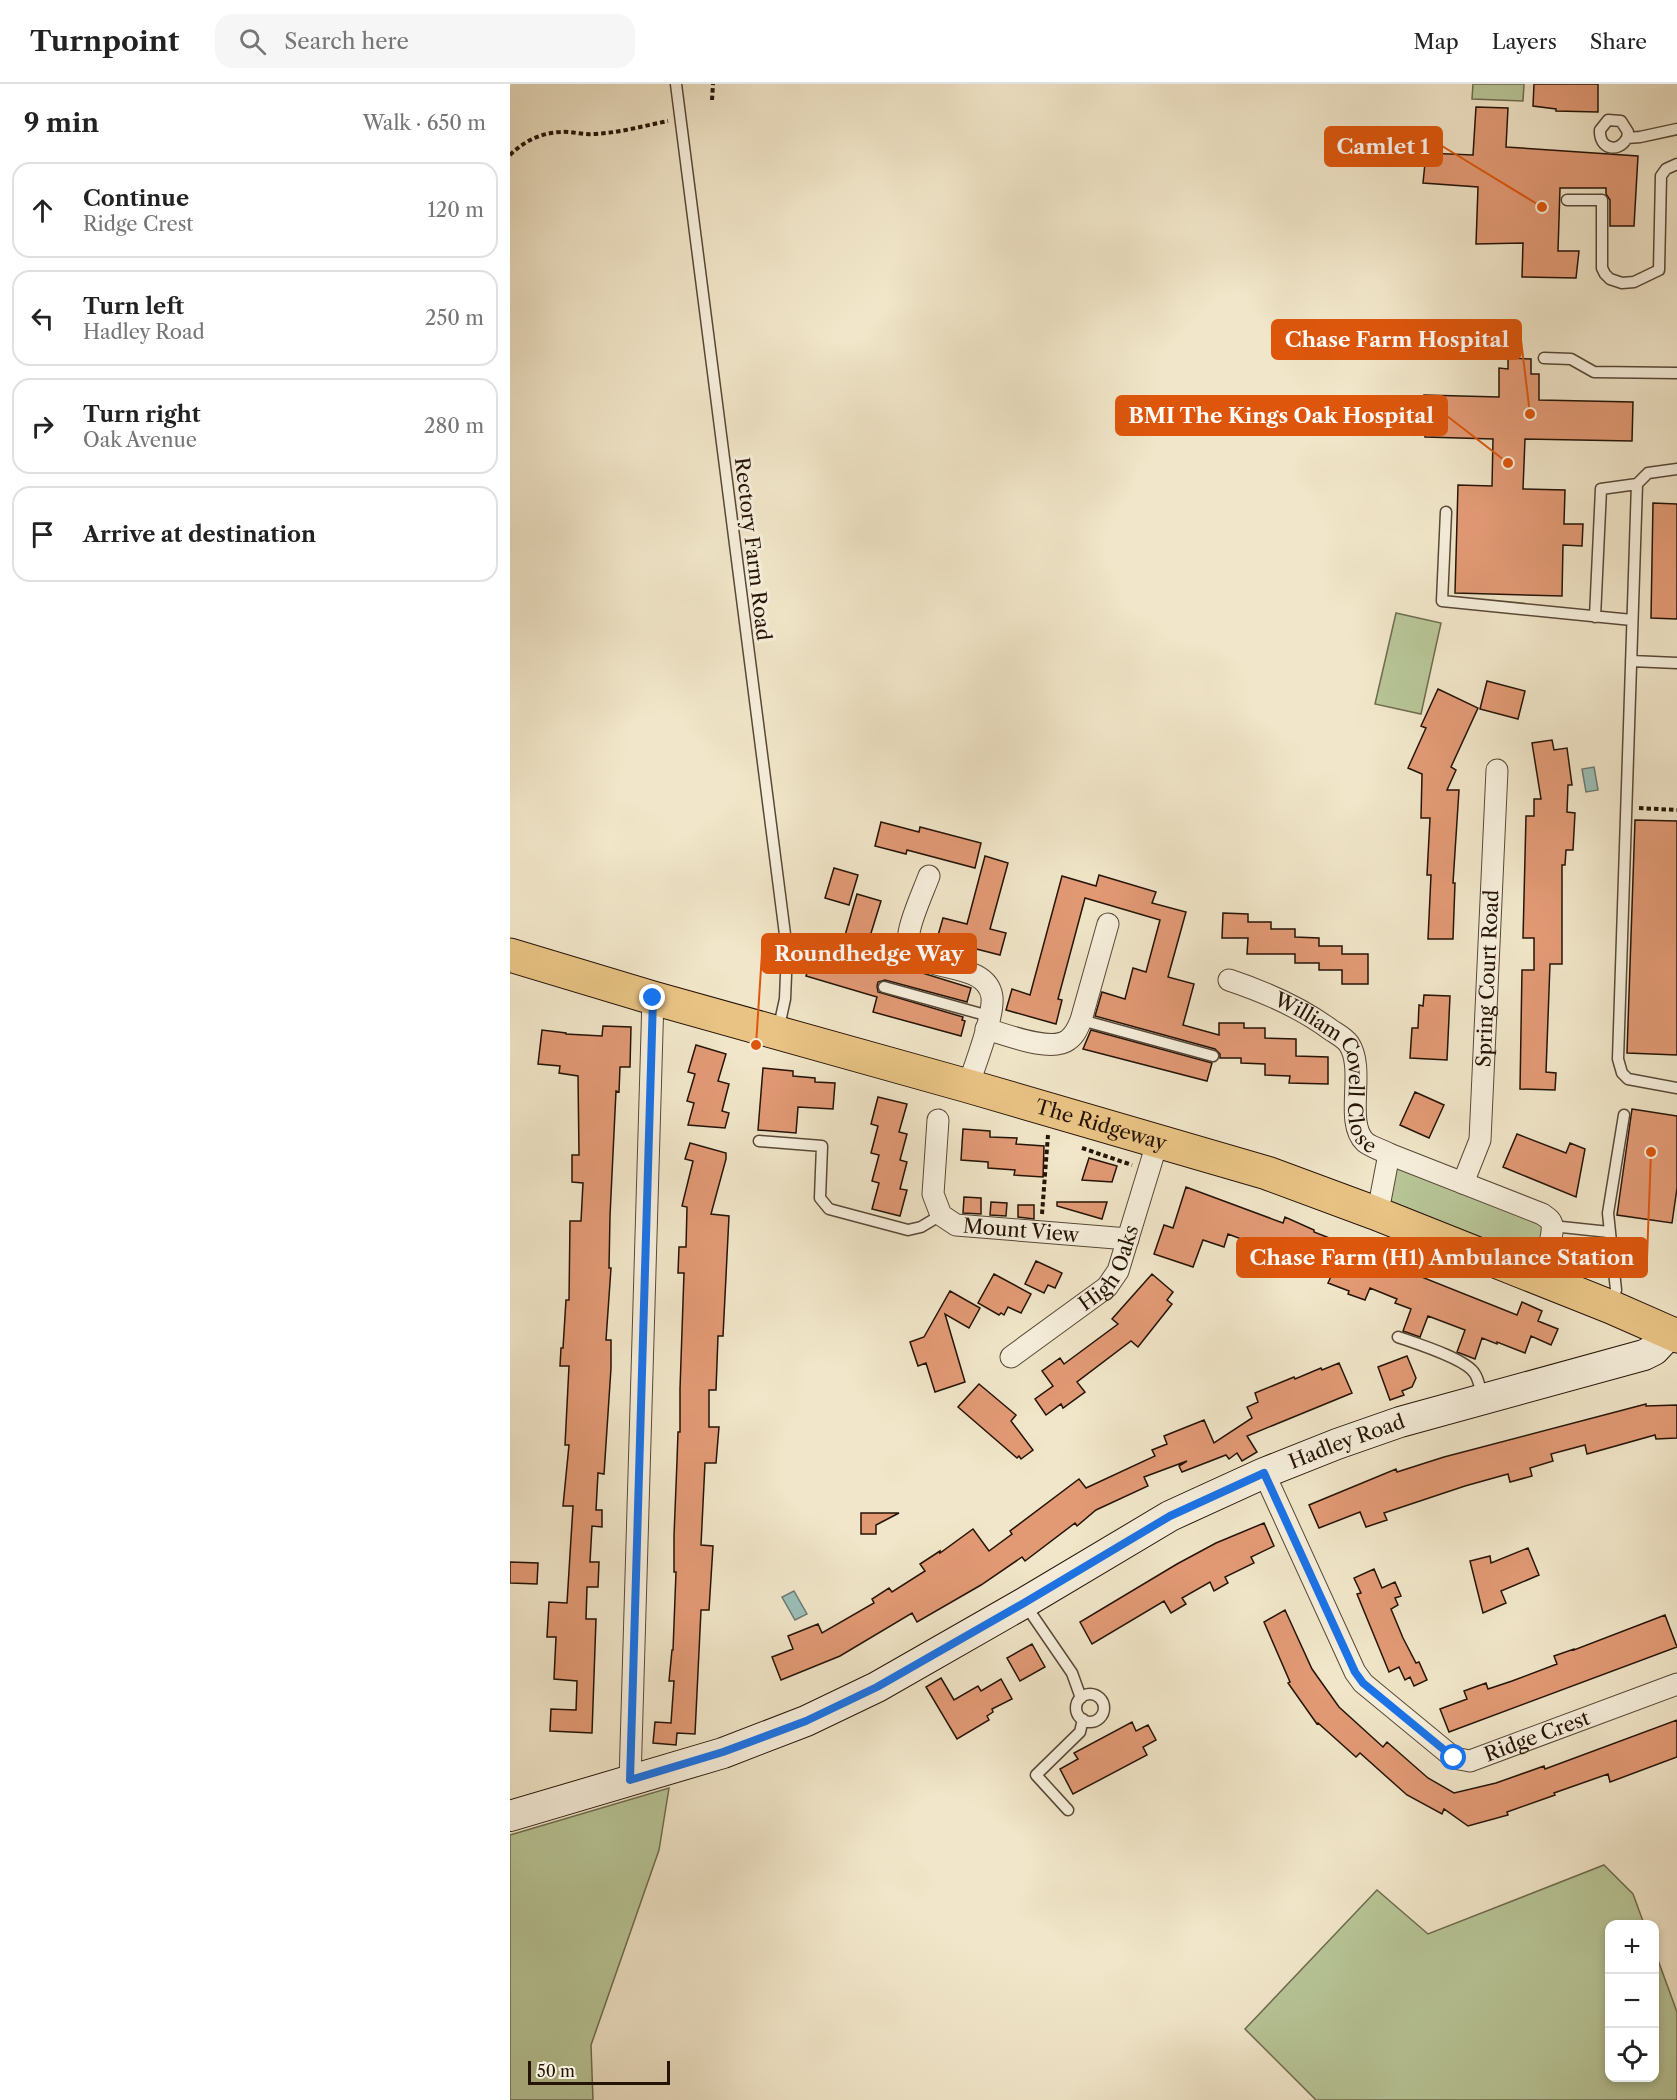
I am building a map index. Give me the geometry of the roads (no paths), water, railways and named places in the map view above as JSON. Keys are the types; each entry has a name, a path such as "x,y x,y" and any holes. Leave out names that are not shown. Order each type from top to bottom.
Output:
{"main road":[{"name":"The Ridgeway","path":"510,955 653,998 779,1026 968,1086 1267,1173 1375,1213 1673,1334"}],"street":[{"name":"Spring Court Road","path":"1463,1183 1480,1140 1497,770"},
{"path":"929,876 909,932 909,944 918,956 928,962 973,973 984,979 992,994 987,1023 968,1086"},
{"path":"987,1023 1046,1045 1055,1045 1069,1040 1076,1033 1081,1020 1108,924"},
{"name":"William Covell Close","path":"1229,980 1265,992 1317,1020 1348,1042 1355,1055 1356,1117 1359,1132 1365,1142 1389,1154 1542,1214 1549,1219 1552,1226"},
{"path":"630,1780 653,998"},
{"name":"Mount View","path":"938,1120 933,1194 941,1215 956,1225 1128,1239"},
{"name":"High Oaks","path":"1011,1357 1107,1287 1118,1271 1158,1140"},
{"name":"William Covell Close","path":"1375,1213 1380,1201 1389,1154"},
{"path":"1537,1279 1549,1246 1552,1226"},
{"name":"Hadley Road","path":"510,1816 723,1752 806,1721 877,1687 1170,1516 1264,1473 1400,1422 1644,1355 1654,1350 1673,1334"},
{"name":"Ridge Crest","path":"1264,1473 1355,1672 1363,1683 1454,1758 1470,1761 1677,1684"}],"lane":[{"name":"Rectory Farm Road","path":"676,84 787,950 785,999 779,1026"},
{"path":"1628,138 1677,129"},
{"path":"1568,200 1602,200 1602,268 1610,279 1623,283 1634,282 1659,270 1661,176 1677,164"},
{"path":"1544,358 1571,359 1594,372 1677,373"},
{"path":"1595,617 1601,489 1637,484 1648,473 1677,469"},
{"path":"1637,484 1618,1059 1622,1073 1628,1079 1677,1088"},
{"path":"1446,512 1442,601 1632,620"},
{"path":"1631,661 1677,663"},
{"path":"884,987 987,1023"},
{"path":"1081,1020 1213,1056"},
{"path":"1611,1307 1616,1290 1608,1213 1624,1115"},
{"path":"759,1141 822,1146 820,1198 829,1209 908,1230 921,1227 941,1215"},
{"path":"1552,1226 1609,1232"},
{"path":"1398,1337 1445,1354 1470,1368 1475,1373 1483,1399"},
{"path":"1024,1603 1072,1674 1081,1698 1077,1709 1083,1719 1080,1732 1036,1774 1068,1810"},
{"path":"1081,1698 1093,1694 1098,1696 1104,1707 1100,1718 1094,1721 1083,1719"}],"water":[{"path":"1594,767 1598,790 1586,792 1582,769"},
{"path":"794,1591 807,1614 795,1620 782,1597"}],"place":[{"name":"Camlet 1","path":"1542,207"},
{"name":"Chase Farm Hospital","path":"1530,414"},
{"name":"BMI The Kings Oak Hospital","path":"1508,463"},
{"name":"Roundhedge Way","path":"756,1045"},
{"name":"Chase Farm (H1) Ambulance Station","path":"1651,1152"}]}
